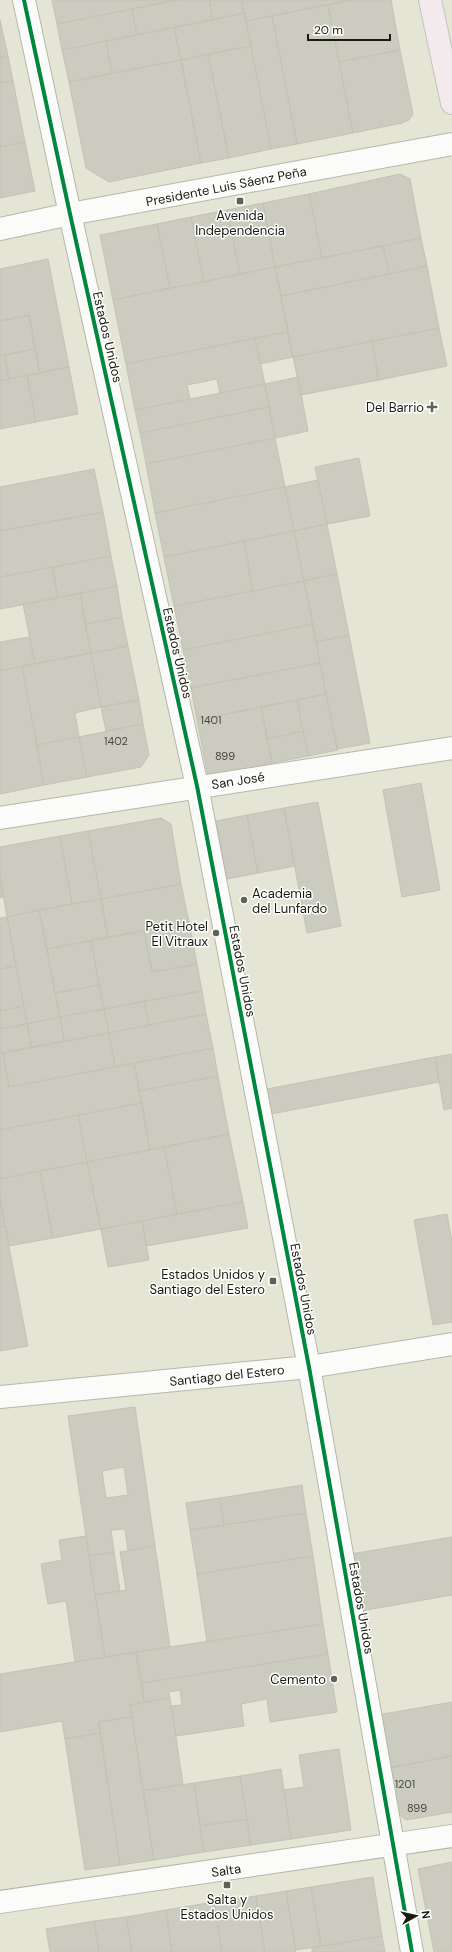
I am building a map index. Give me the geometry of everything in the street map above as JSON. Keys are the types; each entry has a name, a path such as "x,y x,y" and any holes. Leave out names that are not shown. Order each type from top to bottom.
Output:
{"main road":[{"path":"430,0 452,103"}],"street":[{"name":"Estados Unidos","path":"24,0 70,214 198,786 309,1367 412,1952"},
{"name":"Presidente Luis Sáenz Peña","path":"0,229 70,214 452,144"},
{"name":"San José","path":"0,818 198,786 452,748"},
{"name":"Santiago del Estero","path":"0,1397 309,1367 452,1344"},
{"name":"Salta","path":"0,1902 452,1836"}],"building":[{"path":"52,0 177,0 57,24"},
{"path":"177,0 209,0 213,20 137,35 132,9"},
{"path":"209,0 241,0 244,13 213,20"},
{"path":"241,0 351,0 246,21"},
{"path":"351,0 391,0 400,50 339,62 328,5"},
{"path":"328,5 353,133 297,144 272,16"},
{"path":"132,9 137,35 62,50 57,24"},
{"path":"244,13 251,46 181,60 174,27"},
{"path":"272,16 297,144 271,149 246,21"},
{"path":"0,20 8,56 0,58"},
{"path":"174,27 181,60 112,73 106,41"},
{"path":"106,41 112,73 69,82 62,50"},
{"path":"251,46 271,149 229,158 208,54"},
{"path":"400,50 413,114 409,120 402,123 353,133 339,62"},
{"path":"208,54 229,158 201,163 181,60"},
{"path":"8,56 13,81 0,83 0,58"},
{"path":"181,60 201,163 109,182 86,168 69,82"},
{"path":"13,81 25,142 0,147 0,83"},
{"path":"25,142 35,191 0,198 0,147"},
{"path":"400,174 410,179 421,238 322,258 309,194"},
{"path":"309,194 322,258 275,267 263,203"},
{"path":"263,203 275,267 240,274 227,210"},
{"path":"227,210 240,274 204,282 191,217"},
{"path":"191,217 204,282 170,288 157,224"},
{"path":"157,224 170,288 113,300 100,235"},
{"path":"421,238 427,266 389,274 383,246"},
{"path":"383,246 389,274 281,296 275,267"},
{"path":"48,259 69,367 40,373 29,315 0,321 0,269"},
{"path":"427,266 439,328 293,357 281,296"},
{"path":"275,267 288,332 126,364 113,300"},
{"path":"29,315 35,349 0,356 0,321"},
{"path":"439,328 447,366 379,380 372,341"},
{"path":"288,332 293,357 260,364 255,338"},
{"path":"255,338 265,384 220,393 217,379 187,385 190,399 135,410 126,364"},
{"path":"372,341 379,380 301,395 293,357"},
{"path":"35,349 40,373 9,379 4,355"},
{"path":"4,355 9,379 0,381 0,356"},
{"path":"69,367 78,414 36,422 27,375"},
{"path":"27,375 36,422 0,429 0,381"},
{"path":"298,377 308,431 275,438 265,384"},
{"path":"265,384 269,407 140,433 135,410"},
{"path":"269,407 275,438 146,464 140,433"},
{"path":"275,438 285,487 155,513 146,464"},
{"path":"359,458 370,516 327,524 315,467"},
{"path":"94,469 103,512 0,531 0,487"},
{"path":"318,480 327,524 294,531 285,487"},
{"path":"285,487 294,531 164,557 155,513"},
{"path":"103,512 111,556 0,577 0,531"},
{"path":"327,524 337,574 304,581 294,531"},
{"path":"294,531 304,581 253,591 244,541"},
{"path":"244,541 253,591 174,606 164,557"},
{"path":"111,556 117,586 58,598 52,567"},
{"path":"52,567 58,598 0,609 0,577"},
{"path":"337,574 349,635 316,642 304,581"},
{"path":"304,581 313,624 183,650 174,606"},
{"path":"117,586 122,617 85,624 80,593"},
{"path":"80,593 91,653 35,664 23,604"},
{"path":"122,617 128,646 91,653 85,624"},
{"path":"313,624 320,663 191,688 183,650"},
{"path":"349,635 370,743 337,749 316,642"},
{"path":"29,637 35,664 0,671 0,642"},
{"path":"128,646 139,700 101,707 91,653"},
{"path":"91,653 101,707 75,713 79,737 37,745 22,666"},
{"path":"320,663 326,694 197,720 191,688"},
{"path":"22,666 44,785 0,794 0,671"},
{"path":"326,694 338,750 308,756 297,700"},
{"path":"139,700 143,724 106,731 101,707"},
{"path":"297,700 303,731 267,739 261,707"},
{"path":"261,707 272,763 208,776 197,720"},
{"path":"143,724 149,755 141,767 87,777 79,737"},
{"path":"303,731 308,756 272,763 267,739"},
{"path":"79,737 87,777 44,785 37,745"},
{"path":"421,783 440,890 402,897 383,790"},
{"path":"318,802 341,926 307,933 284,808"},
{"path":"284,808 295,866 258,873 247,815"},
{"path":"247,815 258,873 227,879 216,821"},
{"path":"161,818 171,824 181,884 101,899 88,831"},
{"path":"88,831 101,899 72,904 60,836"},
{"path":"60,836 72,904 7,917 0,877 0,847"},
{"path":"0,877 4,897 0,898"},
{"path":"181,884 189,922 108,937 101,899"},
{"path":"101,899 108,937 47,949 39,910"},
{"path":"39,910 60,1017 27,1024 7,917"},
{"path":"7,917 16,966 0,969 0,918"},
{"path":"189,922 197,964 152,972 144,931"},
{"path":"144,931 152,972 197,964 202,991 104,1009 91,941"},
{"path":"91,941 99,985 55,993 47,949"},
{"path":"16,966 24,1006 0,1011 0,969"},
{"path":"99,985 104,1009 60,1017 55,993"},
{"path":"202,991 206,1014 149,1025 144,1001"},
{"path":"144,1001 149,1025 109,1033 104,1009"},
{"path":"24,1006 27,1024 0,1029 0,1011"},
{"path":"104,1009 109,1033 64,1041 60,1017"},
{"path":"206,1014 213,1048 115,1067 109,1033"},
{"path":"60,1017 64,1041 32,1047 27,1024"},
{"path":"27,1024 32,1047 0,1053 0,1029"},
{"path":"109,1033 115,1067 9,1087 3,1053"},
{"path":"213,1048 218,1076 139,1091 134,1063"},
{"path":"0,1053 3,1053 9,1087 134,1063 142,1103 0,1130"},
{"path":"452,1054 452,1108 444,1110 435,1057"},
{"path":"435,1057 439,1082 271,1114 267,1089"},
{"path":"218,1076 229,1134 150,1150 139,1091"},
{"path":"142,1103 150,1150 87,1162 78,1115"},
{"path":"78,1115 87,1162 0,1179 0,1130"},
{"path":"229,1134 243,1202 177,1214 164,1147"},
{"path":"164,1147 177,1214 101,1229 87,1162"},
{"path":"87,1162 101,1229 53,1238 40,1171"},
{"path":"40,1171 53,1238 9,1246 0,1199 0,1179"},
{"path":"0,1199 5,1226 0,1227"},
{"path":"243,1202 248,1228 146,1246 142,1221"},
{"path":"447,1214 452,1242 452,1322 433,1325 414,1220"},
{"path":"142,1221 149,1260 108,1267 101,1229"},
{"path":"5,1226 28,1346 0,1351 0,1227"},
{"path":"135,1407 155,1546 128,1551 125,1529 111,1530 114,1552 89,1556 68,1416","holes":["124,1467 128,1495 106,1498 102,1471"]},
{"path":"302,1485 306,1513 224,1525 220,1498"},
{"path":"220,1498 224,1525 190,1530 186,1503"},
{"path":"306,1513 313,1556 197,1574 190,1530"},
{"path":"86,1536 105,1657 75,1662 66,1601 48,1604 41,1564 62,1560 59,1540"},
{"path":"452,1537 452,1595 361,1611 351,1554"},
{"path":"155,1546 170,1647 105,1657 95,1595 126,1590 120,1552"},
{"path":"114,1552 120,1591 95,1595 89,1556"},
{"path":"313,1556 323,1624 207,1642 197,1574"},
{"path":"323,1624 328,1654 142,1683 136,1652"},
{"path":"136,1652 144,1702 130,1705 132,1717 99,1722 100,1733 65,1739 62,1721 0,1732 0,1674"},
{"path":"328,1654 337,1712 270,1722 267,1699 241,1704 244,1726 176,1736 171,1706 182,1705 180,1690 169,1692 170,1698 144,1702 142,1683"},
{"path":"170,1698 183,1784 143,1791 130,1705"},
{"path":"452,1702 452,1756 388,1768 378,1715"},
{"path":"132,1717 154,1860 120,1865 99,1722"},
{"path":"100,1733 120,1865 85,1870 65,1739"},
{"path":"339,1749 351,1830 291,1839 284,1790 304,1787 299,1755"},
{"path":"452,1756 452,1812 406,1820 395,1811 388,1768"},
{"path":"281,1769 291,1839 251,1845 240,1776"},
{"path":"240,1776 247,1819 200,1826 194,1783"},
{"path":"194,1783 204,1852 154,1860 143,1791"},
{"path":"247,1819 251,1845 204,1852 200,1826"},
{"path":"452,1862 452,1952 434,1952 418,1869"},
{"path":"373,1877 382,1936 321,1946 311,1887"},
{"path":"311,1887 321,1946 296,1950 286,1891"},
{"path":"286,1891 296,1952 265,1952 256,1896"},
{"path":"256,1896 265,1952 222,1952 214,1902"},
{"path":"214,1902 222,1952 172,1952 166,1910"},
{"path":"166,1910 172,1952 132,1952 126,1917"},
{"path":"126,1917 132,1952 99,1952 94,1921"},
{"path":"94,1921 99,1952 50,1952 46,1929"},
{"path":"382,1936 385,1952 312,1952 312,1948"}],"cycle path":[{"path":"24,0 197,786 309,1367 412,1952"}],"place":[{"name":"Avenida Independencia","path":"240,201"},
{"name":"Del Barrio","path":"432,407"},
{"name":"Academia del Lunfardo","path":"244,900"},
{"name":"Petit Hotel El Vitraux","path":"216,933"},
{"name":"Estados Unidos y Santiago del Estero","path":"273,1281"},
{"name":"Cemento","path":"334,1679"},
{"name":"Salta y Estados Unidos","path":"227,1885"}]}
